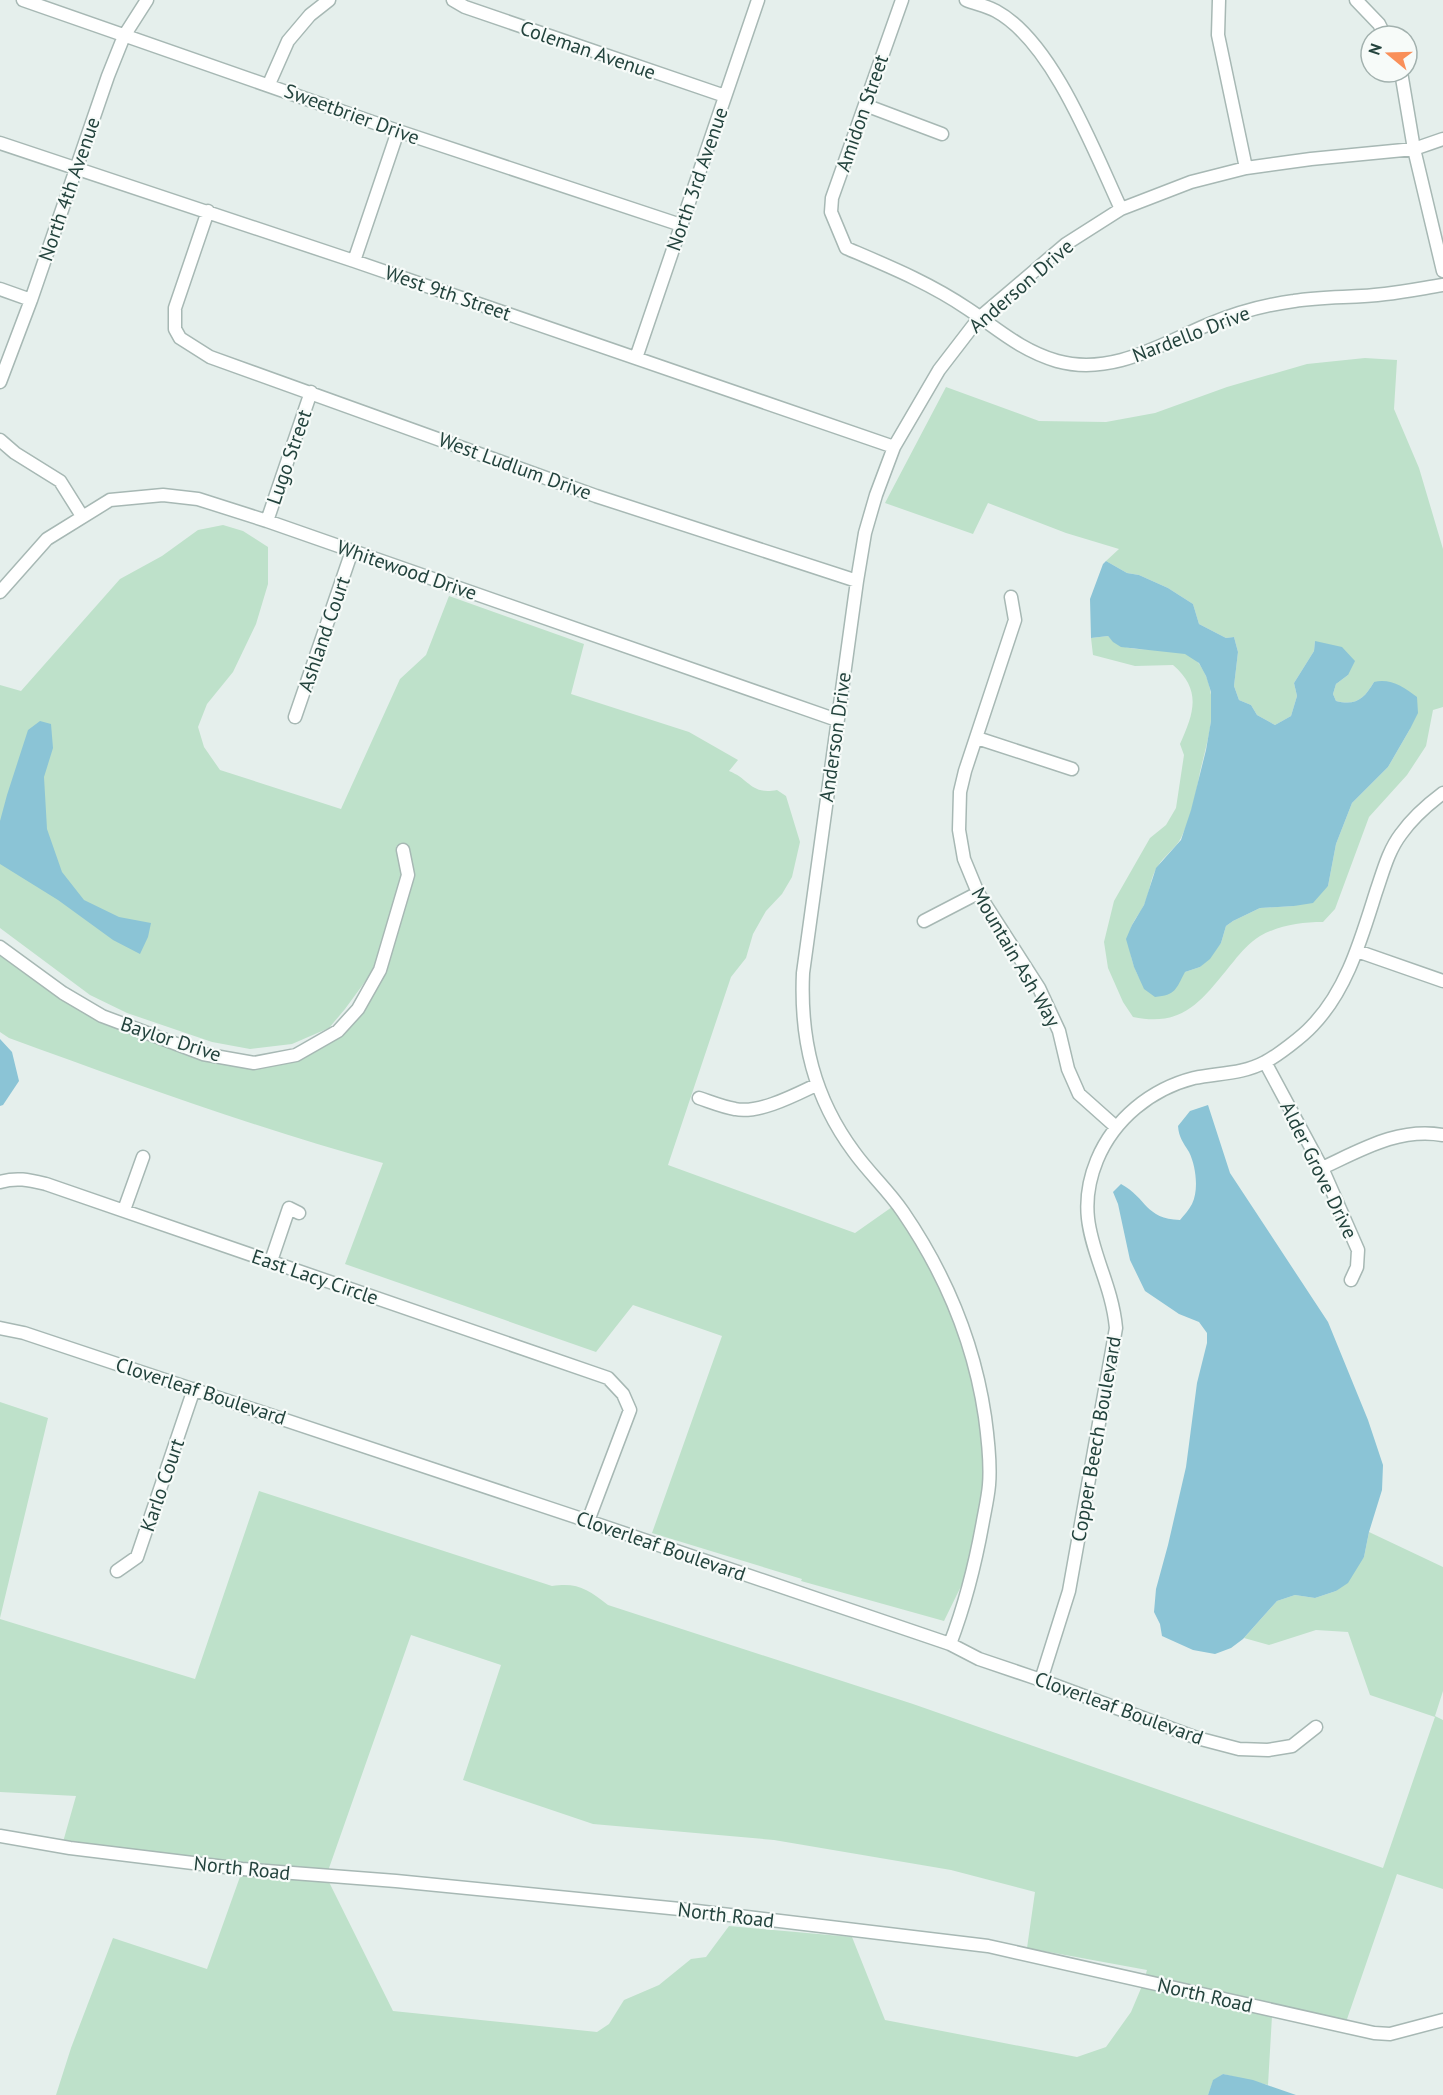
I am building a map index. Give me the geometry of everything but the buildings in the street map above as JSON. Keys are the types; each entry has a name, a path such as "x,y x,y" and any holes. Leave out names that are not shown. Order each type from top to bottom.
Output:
{"street":[{"name":"Sweetbrier Drive","path":"23,0 269,84 398,131 681,225"},
{"name":"North 4th Avenue","path":"0,382 124,36 147,0"},
{"path":"269,84 288,41 310,15 329,0"},
{"name":"Coleman Avenue","path":"453,0 465,7 725,96"},
{"name":"North 3rd Avenue","path":"636,358 758,0"},
{"name":"Amidon Street","path":"837,228 831,212 832,198 902,0"},
{"path":"966,0 997,11 1038,48 1065,91 1121,209"},
{"path":"1219,0 1218,35 1246,168"},
{"path":"1356,0 1378,24"},
{"path":"1403,84 1414,149 1443,271"},
{"path":"865,105 942,134"},
{"path":"354,261 398,131"},
{"name":"Anderson Drive","path":"950,1644 967,1599 977,1557 989,1485 987,1436 980,1388 973,1358 954,1302 940,1271 903,1211 834,1124 816,1085 805,1034 802,1001 803,973 857,581 865,534 876,495 894,447 939,370 979,318 1066,244 1121,209 1191,182 1246,168 1414,149 1443,139"},
{"name":"West 9th Street","path":"0,143 208,211 894,447"},
{"name":"West Ludlum Drive","path":"208,211 175,308 175,329 180,338 210,357 596,496 857,581"},
{"name":"Nardello Drive","path":"837,228 846,248 904,272 969,309 1013,342 1058,361 1080,365 1119,361 1149,352 1208,324 1248,310 1296,301 1385,294 1443,285"},
{"path":"0,289 31,300"},
{"name":"Lugo Street","path":"267,521 311,392"},
{"path":"0,440 15,453 60,481 82,516"},
{"name":"Whitewood Drive","path":"0,592 47,539 110,500 163,495 198,499 837,720"},
{"name":"Ashland Court","path":"295,717 352,551"},
{"name":"Mountain Ash Way","path":"1011,597 1015,620 965,771 959,811 959,830 964,859 978,893 1039,988 1059,1031 1068,1069 1079,1094 1116,1127"},
{"path":"977,738 1072,769"},
{"name":"Copper Beech Boulevard","path":"1041,1680 1069,1591 1116,1328 1111,1297 1091,1242 1088,1213 1090,1184 1098,1158 1116,1127 1140,1103 1163,1089 1194,1078 1241,1071 1265,1062 1311,1028 1328,1007 1357,951 1386,861 1399,835 1418,812 1443,793"},
{"name":"Baylor Drive","path":"0,946 63,993 102,1016 203,1054 254,1063 296,1055 338,1031 358,1009 380,970 408,875 403,850"},
{"path":"924,921 978,893"},
{"path":"1357,951 1443,981"},
{"name":"Alder Grove Drive","path":"1265,1062 1322,1168 1358,1250 1357,1267 1351,1280"},
{"path":"699,1098 737,1110 754,1109 780,1101 816,1085"},
{"path":"1322,1168 1389,1138 1410,1134 1443,1135"},
{"path":"124,1210 143,1157"},
{"name":"East Lacy Circle","path":"0,1182 12,1178 46,1184 608,1378 623,1394 630,1410 588,1521"},
{"path":"271,1261 289,1208 299,1213"},
{"name":"Cloverleaf Boulevard","path":"0,1328 24,1333 194,1389 950,1644 979,1659 1197,1738 1239,1749 1268,1750 1292,1746 1316,1727"},
{"name":"Karlo Court","path":"117,1571 137,1557 194,1389"},
{"name":"North Road","path":"0,1836 70,1848 242,1869 396,1881 680,1909 988,1946 1374,2033 1390,2034 1443,2020"}],"green space":[{"path":"1365,358 1397,360 1394,409 1419,468 1443,549 1443,707 1433,710 1426,746 1407,775 1369,817 1335,909 1323,922 1291,925 1260,936 1243,951 1202,998 1180,1014 1167,1018 1133,1017 1123,1002 1108,968 1104,942 1114,901 1150,838 1166,825 1176,808 1184,755 1180,744 1189,722 1193,702 1188,684 1173,665 1135,666 1093,655 1091,638 1108,636 1117,644 1128,648 1168,650 1191,656 1200,665 1207,678 1212,704 1209,732 1188,822 1179,842 1155,870 1143,908 1133,922 1130,931 1130,952 1139,977 1185,972 1200,967 1221,943 1226,926 1233,921 1260,908 1294,906 1328,886 1336,844 1352,803 1388,767 1410,729 1374,682 1359,700 1349,703 1336,701 1333,694 1336,684 1348,675 1315,641 1314,651 1294,683 1297,696 1291,716 1275,725 1257,715 1251,705 1239,700 1234,686 1238,652 1234,637 1226,638 1199,624 1193,604 1168,588 1139,575 1127,573 1106,561 1119,549 1066,533 988,503 973,534 885,503 946,387 1039,421 1106,422 1155,413 1227,387 1307,364"},
{"path":"223,525 243,531 268,547 268,584 256,624 233,672 207,704 198,727 204,747 220,770 341,809 400,679 426,655 449,596 584,644 571,694 689,732 738,760 729,771 755,788 768,791 777,790 786,796 800,842 792,877 782,894 766,911 753,934 746,958 731,977 668,1165 855,1233 892,1207 935,1273 949,1303 968,1359 982,1436 983,1484 971,1556 967,1574 944,1621 801,1581 802,1579 652,1533 722,1336 633,1305 596,1352 345,1264 383,1163 288,1135 101,1072 9,1038 0,1032 0,940 85,1003 209,1051 249,1060 295,1054 355,1015 374,969 329,1028 292,1044 250,1049 212,1042 127,1013 90,995 0,928 0,685 21,691 120,579 162,556 198,530","holes":["407,845 414,874 376,965 403,874 396,846"]},
{"path":"0,1402 48,1418 0,1618"},
{"path":"259,1491 552,1586 568,1585 582,1588 608,1605 913,1704 1383,1868 1435,1717 1370,1695 1348,1632 1316,1630 1269,1645 1244,1638 1277,1601 1295,1595 1315,1598 1336,1591 1364,1557 1369,1532 1443,1567 1443,1691 1435,1716 1443,1720 1443,1889 1397,1874 1346,2022 1145,1977 1147,1970 1027,1948 1035,1892 951,1870 774,1840 593,1824 463,1780 501,1665 411,1635 328,1871 242,1864 63,1842 76,1796 0,1792 0,1619 195,1679"},
{"path":"241,1874 328,1880 393,2011 597,2032 609,2024 624,2000 659,1985 691,1959 706,1957 729,1926 852,1937 885,2020 1077,2057 1106,2047 1131,2012 1142,1986 1272,2016 1268,2085 1223,2074 1213,2081 1208,2095 56,2095 71,2048 113,1938 207,1969"}],"water":[{"path":"1106,561 1127,573 1139,575 1168,588 1193,604 1199,624 1226,638 1234,637 1238,652 1234,686 1239,700 1251,705 1257,715 1275,725 1291,716 1297,696 1294,683 1314,651 1315,641 1342,647 1355,661 1348,675 1336,684 1333,694 1336,701 1349,703 1359,700 1374,682 1380,681 1397,684 1417,697 1418,713 1388,767 1352,803 1336,844 1328,886 1313,903 1260,908 1233,921 1226,926 1221,943 1210,959 1200,967 1185,972 1171,993 1155,997 1144,989 1134,967 1126,939 1144,905 1156,868 1181,840 1206,750 1211,721 1211,692 1199,663 1185,654 1121,647 1108,636 1091,638 1090,599"},
{"path":"40,721 51,724 53,748 44,777 47,829 62,872 84,900 119,917 151,923 148,937 140,954 113,940 58,900 0,864 0,821 7,795 28,730"},
{"path":"0,1039 12,1052 19,1081 0,1106"},
{"path":"1208,1105 1230,1173 1328,1322 1368,1420 1383,1465 1382,1490 1364,1557 1348,1583 1336,1591 1315,1598 1295,1595 1277,1601 1243,1639 1231,1648 1215,1654 1193,1650 1162,1636 1160,1624 1154,1612 1156,1589 1186,1467 1197,1383 1207,1343 1207,1333 1199,1322 1179,1314 1145,1291 1130,1260 1118,1204 1113,1192 1121,1184 1153,1212 1168,1219 1180,1220 1192,1204 1196,1178 1189,1152 1180,1137 1178,1126 1190,1111"},
{"path":"1223,2074 1253,2080 1296,2095 1208,2095 1213,2080"}]}
